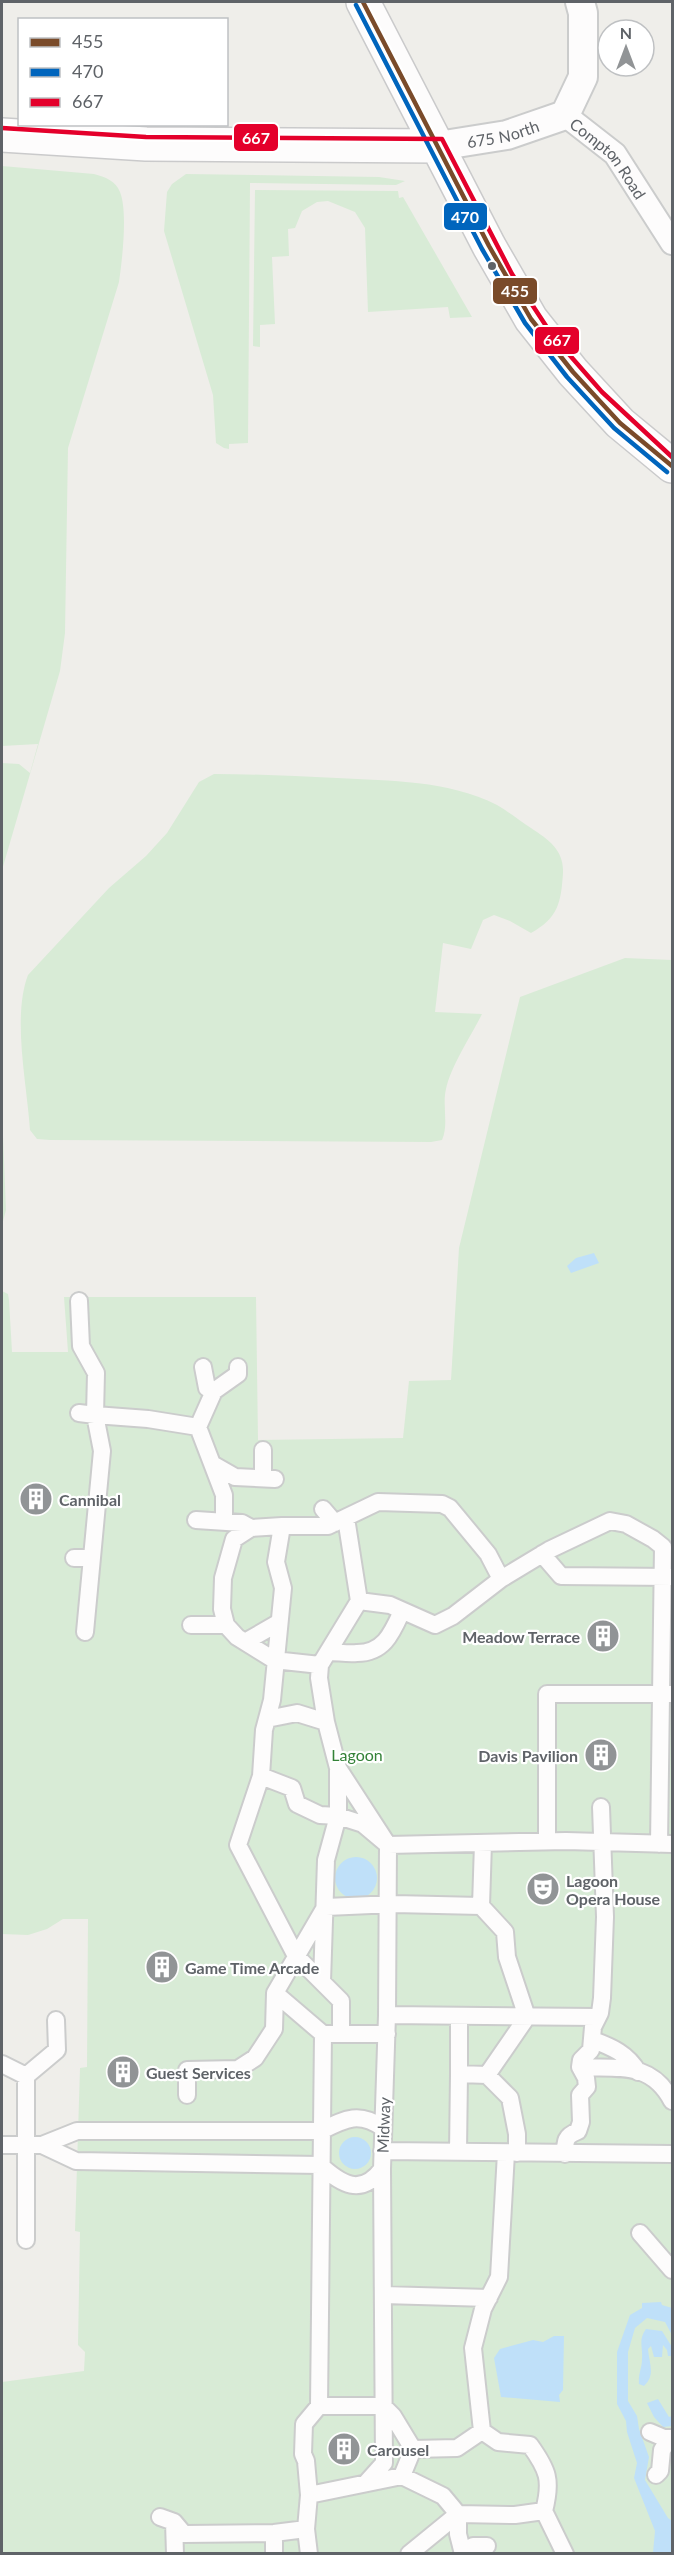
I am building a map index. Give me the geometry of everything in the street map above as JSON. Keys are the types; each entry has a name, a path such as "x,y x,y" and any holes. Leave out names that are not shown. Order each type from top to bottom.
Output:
{"main road":[{"path":"363,2 489,246 531,319 573,372 620,423 672,466"},
{"path":"2,135 146,144 438,146"}],"street":[{"name":"Compton Road","path":"580,2 582,77 565,115 615,154 672,243"},
{"name":"675 North","path":"438,146 507,135 565,115"},
{"path":"79,1301 81,1346 96,1372 87,1414 102,1451 85,1632"},
{"path":"203,1367 207,1388 214,1391"},
{"path":"224,1512 224,1494 198,1427 214,1391 238,1374 238,1367"},
{"path":"87,1414 148,1419 198,1427"},
{"path":"214,1465 234,1477 269,1479 263,1450"},
{"path":"402,1611 390,1636 378,1648 367,1653 324,1659 274,1660 245,1642 226,1625 222,1609 223,1578 234,1539 251,1528 279,1521 328,1526 378,1502 442,1504 450,1508 488,1554 496,1587"},
{"path":"322,1982 326,1860 338,1816 338,1768 326,1722 319,1678 324,1659 359,1601 340,1520 323,1509"},
{"path":"196,1517 224,1512 251,1528"},
{"path":"279,1521 276,1562 283,1588 274,1660 272,1700 264,1730 261,1776 238,1845 296,1956 341,2001 341,2034"},
{"path":"261,1776 292,1788 297,1804 320,1815 338,1816 363,1824 388,1845 547,1841 666,1844 667,1577 663,1547 653,1539 626,1524 610,1521 525,1564 496,1587 453,1616 435,1625 390,1605 359,1601"},
{"path":"488,1554 525,1564"},
{"path":"542,1554 561,1576 667,1577"},
{"path":"74,1558 92,1558"},
{"path":"245,1642 278,1623"},
{"path":"191,1625 226,1625"},
{"path":"547,1841 540,1694 666,1694"},
{"path":"267,1719 297,1713 326,1722"},
{"path":"338,1768 388,1845"},
{"path":"565,2154 565,2141 568,2135 578,2131 581,2122 580,2094 587,2087 586,2078 580,2067 581,2060 591,2050 593,2027 600,2013 602,1998 605,1917 600,1841 601,1807"},
{"path":"483,1844 481,1906 505,1932 507,1957 526,2017"},
{"name":"Midway","path":"366,2483 384,2463 382,2151 387,2034 388,1845"},
{"path":"326,1907 481,1906"},
{"path":"187,2095 187,2070 238,2069 255,2058 274,2029 275,1993 326,1907"},
{"path":"275,1993 323,2034 387,2034"},
{"path":"387,2015 597,2018"},
{"path":"458,2152 459,2016"},
{"path":"487,2075 526,2017"},
{"path":"26,2076 57,2050 56,2020"},
{"path":"309,2553 306,2529 309,2495 306,2461 303,2454 304,2424 319,2406 323,2034"},
{"path":"593,2040 613,2047 633,2063 638,2072"},
{"path":"2,2064 26,2076"},
{"path":"580,2067 623,2068 653,2075 670,2090"},
{"path":"459,2074 487,2075 510,2098 517,2134 512,2153 500,2277 483,2309 474,2348 482,2431 498,2442 530,2445 547,2468 549,2492 544,2511 565,2553"},
{"path":"26,2076 34,2145 26,2240"},
{"path":"2,2145 34,2145 77,2131 321,2131 339,2121 360,2118 371,2120 383,2128"},
{"path":"34,2145 76,2161 320,2165 339,2181 348,2185 368,2182 382,2169"},
{"path":"382,2151 565,2154 647,2158 672,2154"},
{"path":"640,2233 672,2270"},
{"path":"383,2295 489,2298"},
{"path":"319,2406 383,2406 393,2416 413,2449"},
{"path":"413,2449 457,2448 482,2431"},
{"path":"650,2432 671,2438 662,2450 660,2471 656,2475"},
{"path":"402,2476 413,2449"},
{"path":"309,2495 402,2476 443,2496 459,2514 459,2539 463,2553 474,2546 487,2546"},
{"path":"409,2553 459,2514 515,2515 544,2511"},
{"path":"175,2553 167,2519 184,2534 274,2533 306,2529"},
{"path":"274,2533 274,2553"}],"green space":[{"path":"2,166 94,174 106,178 116,185 120,192 124,224 119,282 68,448 65,633 60,671 2,870 2,763 19,764 30,773 38,744 2,746"},
{"path":"186,174 379,177 405,181 396,185 250,183 248,443 229,444 229,449 216,443 213,395 164,231 167,192 172,184"},
{"path":"255,190 398,191 399,198 403,197 472,317 450,318 448,307 368,312 365,228 355,212 328,201 317,202 302,211 295,228 288,229 289,256 272,257 275,324 260,325 260,347 253,346"},
{"path":"214,774 398,781 439,786 497,805 544,837 558,852 563,865 561,893 556,909 547,922 531,933 494,915 483,920 471,949 443,943 435,1012 482,1014 449,1080 445,1095 445,1128 442,1140 431,1142 50,1140 37,1139 30,1130 21,1030 23,992 28,975 109,888 146,856 167,833 199,782"},
{"name":"Lagoon","path":"625,958 672,960 672,2553 2,2553 2,2382 84,2371 85,2352 78,2345 80,2232 75,2231 80,2068 87,2067 88,1919 63,1919 47,1929 28,1935 2,1934 2,1291 8,1294 9,1300 12,1352 68,1352 64,1297 256,1297 258,1440 403,1438 409,1381 451,1380 459,1248 520,997"},
{"path":"2,1111 6,1210 2,1225"}],"water":[{"path":"594,1253 599,1263 571,1273 567,1266 576,1258"},
{"path":"356,1857 371,1863 377,1878 371,1893 356,1899 341,1893 335,1878 341,1863"},
{"path":"355,2137 366,2142 371,2153 366,2164 355,2169 344,2164 339,2153 344,2142"},
{"path":"661,2302 662,2305 672,2308 672,2335 665,2322 647,2318 635,2328 628,2352 628,2401 637,2416 649,2457 645,2480 672,2521 672,2554 653,2553 655,2531 634,2478 637,2463 627,2432 626,2421 617,2404 617,2352 630,2315 642,2308 642,2303"},
{"path":"646,2329 662,2331 672,2347 672,2356 668,2356 663,2345 662,2357 654,2357 651,2346 648,2349 651,2373 644,2386 639,2384 639,2380 642,2362 641,2340"},
{"path":"554,2336 564,2336 563,2390 559,2395 560,2402 501,2397 494,2358 500,2349 533,2340 543,2342"},
{"path":"658,2399 669,2417 672,2416 672,2426 663,2427 654,2417 647,2403"}],"transit line":[{"name":"455","path":"363,2 489,246 531,319 573,372 620,423 672,466"},
{"name":"470","path":"356,5 482,249 525,323 567,377 614,428 667,472"},
{"name":"667","path":"2,128 146,137 442,139 512,274 552,335 602,392 672,457"}],"place":[{"name":"Cannibal","path":"36,1499"},
{"name":"Meadow Terrace","path":"603,1636"},
{"name":"Davis Pavilion","path":"601,1755"},
{"name":"Lagoon Opera House","path":"543,1889"},
{"name":"Game Time Arcade","path":"162,1967"},
{"name":"Guest Services","path":"123,2072"},
{"name":"Carousel","path":"344,2449"}]}
